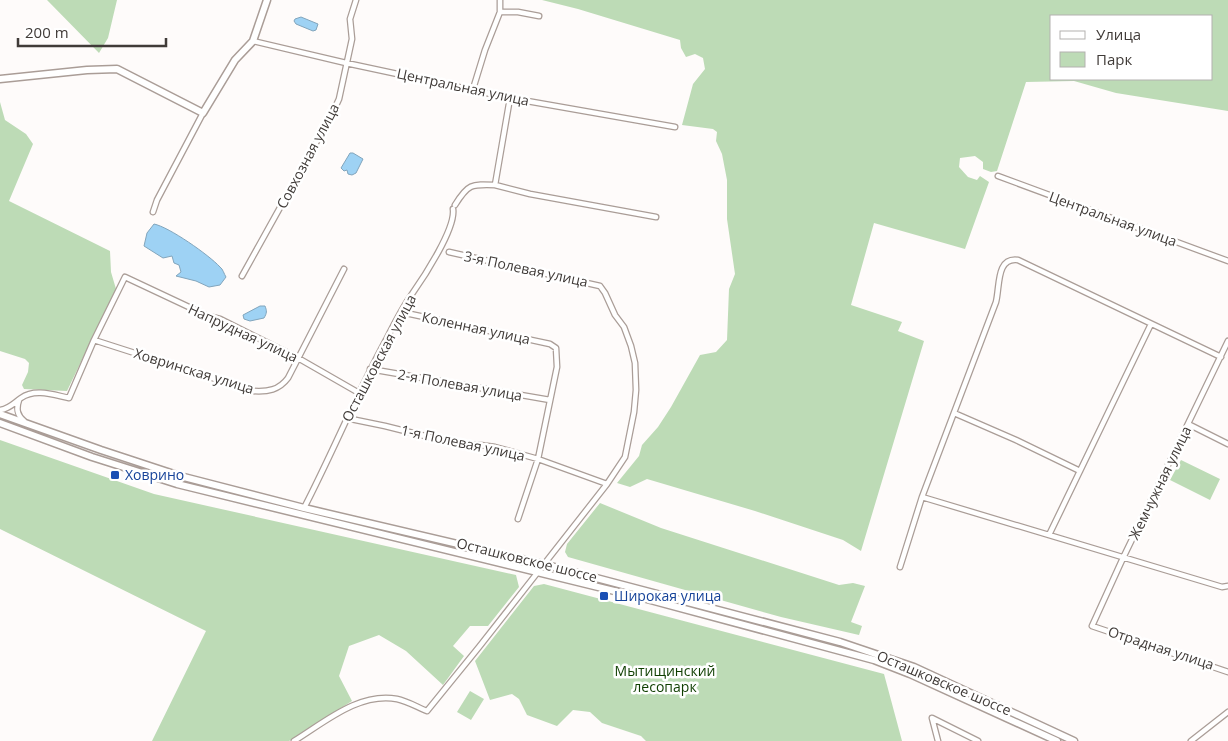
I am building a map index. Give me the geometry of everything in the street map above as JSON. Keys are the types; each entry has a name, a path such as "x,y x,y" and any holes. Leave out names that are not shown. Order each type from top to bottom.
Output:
{"main road":[{"path":"0,79 87,70 117,70 203,113 235,60 253,41 267,0"},
{"name":"Осташковское шоссе","path":"0,414 140,464 304,508 544,564 876,653 914,667 1074,741"},
{"name":"Осташковское шоссе","path":"0,423 92,457 177,484 643,598 874,660 910,674 1057,741"}],"street":[{"name":"Совхозная улица","path":"242,276 339,99 352,39 350,19 356,0"},
{"path":"473,89 485,50 500,12 500,0"},
{"path":"500,12 518,12 540,16"},
{"name":"Центральная улица","path":"253,41 510,98 675,127"},
{"path":"510,98 494,184 530,194 656,217"},
{"path":"153,212 157,200 203,113"},
{"name":"Центральная улица","path":"998,176 1228,261"},
{"name":"Осташковская улица","path":"304,508 370,369 401,312 439,250 453,220 454,207 463,191 475,184 494,184"},
{"name":"3-я Полевая улица","path":"294,741 352,705 371,699 397,699 426,711 479,647 607,484 625,456 634,412 636,390 635,363 624,327 615,315 600,286 449,252"},
{"path":"900,567 922,497 996,302 1001,268 1005,262 1012,259 1018,260 1221,357"},
{"name":"Ховринская улица","path":"94,340 253,391 275,390 282,386 288,378 344,270"},
{"name":"Напрудная улица","path":"94,340 125,277 208,316 220,319 298,358 359,393"},
{"name":"Коленная улица","path":"401,312 550,344 556,348 557,367 550,400"},
{"path":"1049,535 1151,324"},
{"path":"0,410 9,407 26,395 40,392 69,398 94,340"},
{"name":"Жемчужная улица","path":"1092,626 1228,341"},
{"name":"2-я Полевая улица","path":"370,369 550,400"},
{"path":"20,399 17,410 22,420 28,424"},
{"path":"518,519 538,459 550,400"},
{"path":"954,413 1080,471"},
{"name":"1-я Полевая улица","path":"346,418 457,444 480,444 494,447 538,459 607,484"},
{"path":"1188,424 1228,444"},
{"path":"922,497 1222,588 1228,586"},
{"name":"Отрадная улица","path":"1092,626 1228,672"},
{"path":"1191,741 1228,712"},
{"path":"938,741 932,718 978,741"}],"green space":[{"path":"47,0 117,0 108,38 99,53"},
{"path":"542,0 1228,0 1228,111 1116,93 1074,81 1026,82 997,171 991,172 983,169 983,162 975,156 960,158 959,167 968,177 977,180 980,176 989,182 965,249 874,223 851,305 902,322 898,331 924,341 861,551 843,540 755,511 647,479 630,487 617,483 639,456 642,445 658,427 671,407 700,355 716,352 727,340 729,289 735,274 727,219 727,180 722,154 716,141 717,132 713,129 682,125 693,84 705,69 703,58 695,54 686,57 681,48 680,40"},
{"path":"0,102 5,120 26,134 33,144 9,201 110,251 111,272 116,289 67,391 24,389 22,385 28,372 29,363 25,359 0,351"},
{"path":"0,440 154,494 516,575 519,587 488,626 470,626 453,646 464,656 443,685 406,651 379,635 349,646 339,676 352,701 289,741 152,741 206,631 0,529"},
{"path":"1181,460 1220,479 1210,500 1170,480"},
{"path":"600,503 661,528 839,585 853,583 865,586 851,622 862,626 859,635 781,617 568,557 565,552 567,544"},
{"name":"Мытищинский лесопарк","path":"544,584 884,674 902,741 646,741 641,736 602,723 590,712 573,710 557,726 527,715 519,699 512,694 490,700 475,661 534,586"},
{"path":"470,691 484,699 471,720 457,712"}],"water":[{"path":"301,17 318,24 316,30 313,31 296,24 295,19"},
{"path":"350,153 363,159 356,173 352,175 348,174 347,170 344,171 341,168"},
{"path":"154,224 179,236 215,262 222,269 226,277 220,285 209,287 196,281 176,276 181,272 179,265 174,263 172,256 163,258 144,246 147,233"},
{"path":"260,306 265,306 266,308 264,318 250,321 244,319 243,315"}],"place":[{"name":"Ховрино","path":"115,475"},
{"name":"Широкая улица","path":"604,596"}]}
